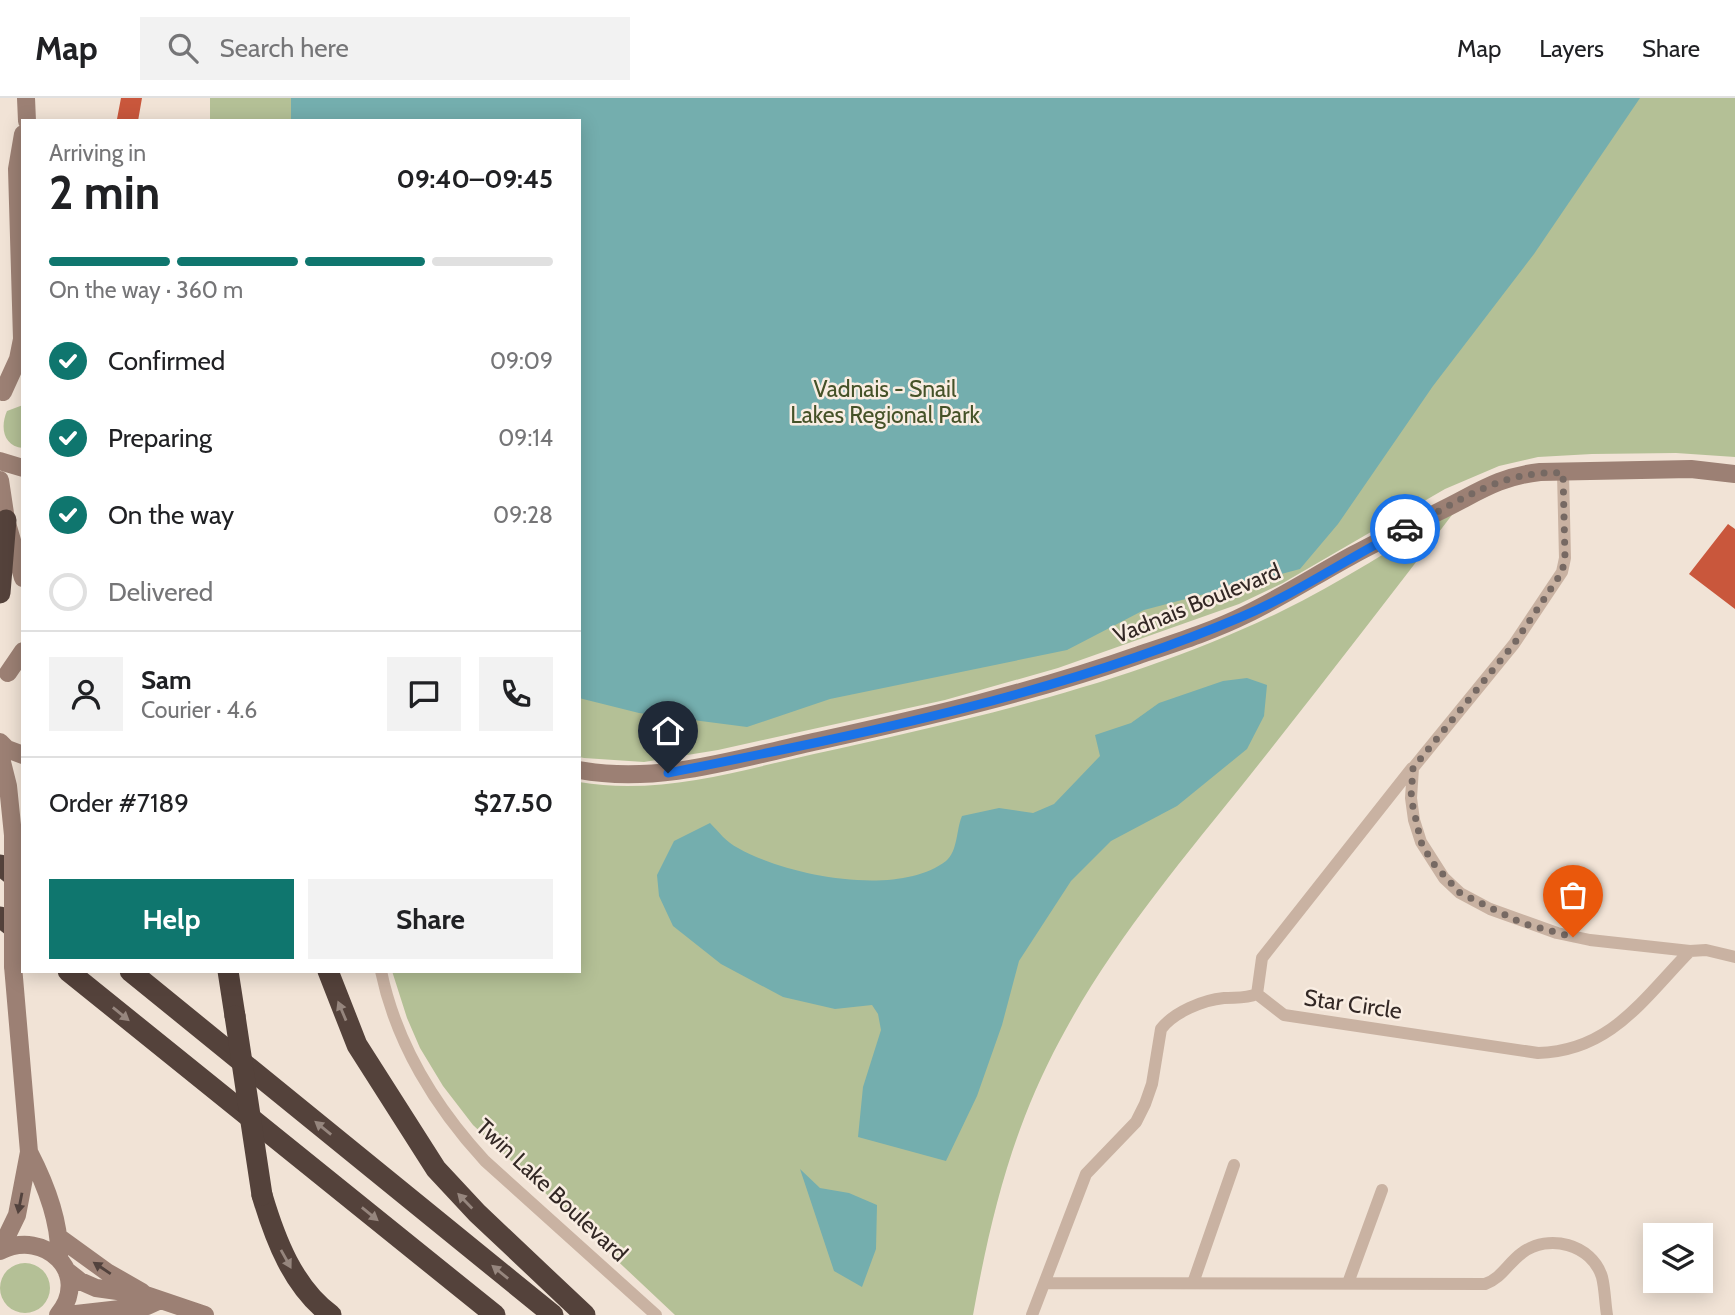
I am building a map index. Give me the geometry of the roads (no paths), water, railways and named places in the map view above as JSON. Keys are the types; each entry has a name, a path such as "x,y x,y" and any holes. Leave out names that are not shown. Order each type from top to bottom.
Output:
{"highway":[{"path":"0,593 6,520"},
{"path":"0,865 21,882"},
{"path":"0,917 21,933"},
{"path":"70,973 495,1315"},
{"path":"132,973 553,1315"},
{"path":"228,973 261,1195 278,1244 290,1267 302,1286 331,1315"},
{"path":"329,973 357,1045 436,1169 477,1213 585,1315"}],"street":[{"path":"21,146 17,169 21,305"},
{"path":"1,393 18,359 21,344"},
{"path":"1,393 21,388"},
{"path":"0,461 21,467"},
{"name":"Vadnais Boulevard","path":"581,770 609,775 668,773 908,722 1033,690 1174,643 1243,616 1296,590 1352,555 1454,504 1476,490 1517,475 1691,469 1735,474"},
{"path":"1032,1315 1086,1174 1136,1122 1145,1104 1152,1084 1161,1029 1167,1022 1208,1000 1249,998 1257,995 1262,958 1514,644 1562,572 1565,558 1563,473"},
{"path":"0,480 6,520 21,571"},
{"path":"10,673 21,654"},
{"path":"0,742 7,749 21,754"},
{"path":"0,754 8,786 13,835 13,966 29,1152 17,1215 0,1250"},
{"path":"1413,768 1411,798 1421,842 1432,862 1460,893 1522,923 1557,933 1590,940 1690,951 1706,950 1735,957"},
{"path":"13,835 21,811"},
{"name":"Star Circle","path":"1257,995 1270,1008 1284,1015 1538,1053 1558,1052 1586,1045 1613,1030 1690,951"},
{"name":"Twin Lake Boulevard","path":"382,973 420,1074 462,1136 485,1161 656,1315"},
{"path":"29,1152 41,1175 60,1238 68,1296 58,1315"},
{"path":"1193,1283 1234,1165"},
{"path":"1348,1283 1382,1190"},
{"path":"60,1238 107,1272 152,1298"},
{"path":"0,1250 24,1243 50,1250 80,1281 96,1288 152,1298 205,1315"},
{"path":"1046,1283 1485,1283 1501,1275 1520,1254 1532,1247 1560,1243 1574,1247 1594,1263 1601,1276 1607,1315"},
{"path":"67,1315 147,1306 152,1298"}],"water":[{"name":"Vadnais - Snail Lakes Regional Park","path":"291,98 1640,98 1534,254 1433,386 1338,524 1300,569 1144,610 1067,650 830,699 747,727 639,713 581,698 581,119 291,119"},
{"path":"1247,678 1267,685 1264,716 1247,749 1177,806 1111,841 1071,881 1019,961 1002,1025 977,1096 946,1161 858,1137 863,1087 881,1030 878,1014 872,1005 835,1009 783,997 721,964 673,926 659,896 657,875 674,841 710,823 738,848 784,867 813,874 872,881 900,879 925,872 950,857 962,816 999,808 1033,813 1054,804 1100,756 1095,735 1131,723 1159,703 1223,681"},
{"path":"800,1169 820,1188 849,1193 877,1205 876,1249 862,1287 834,1271"}]}
